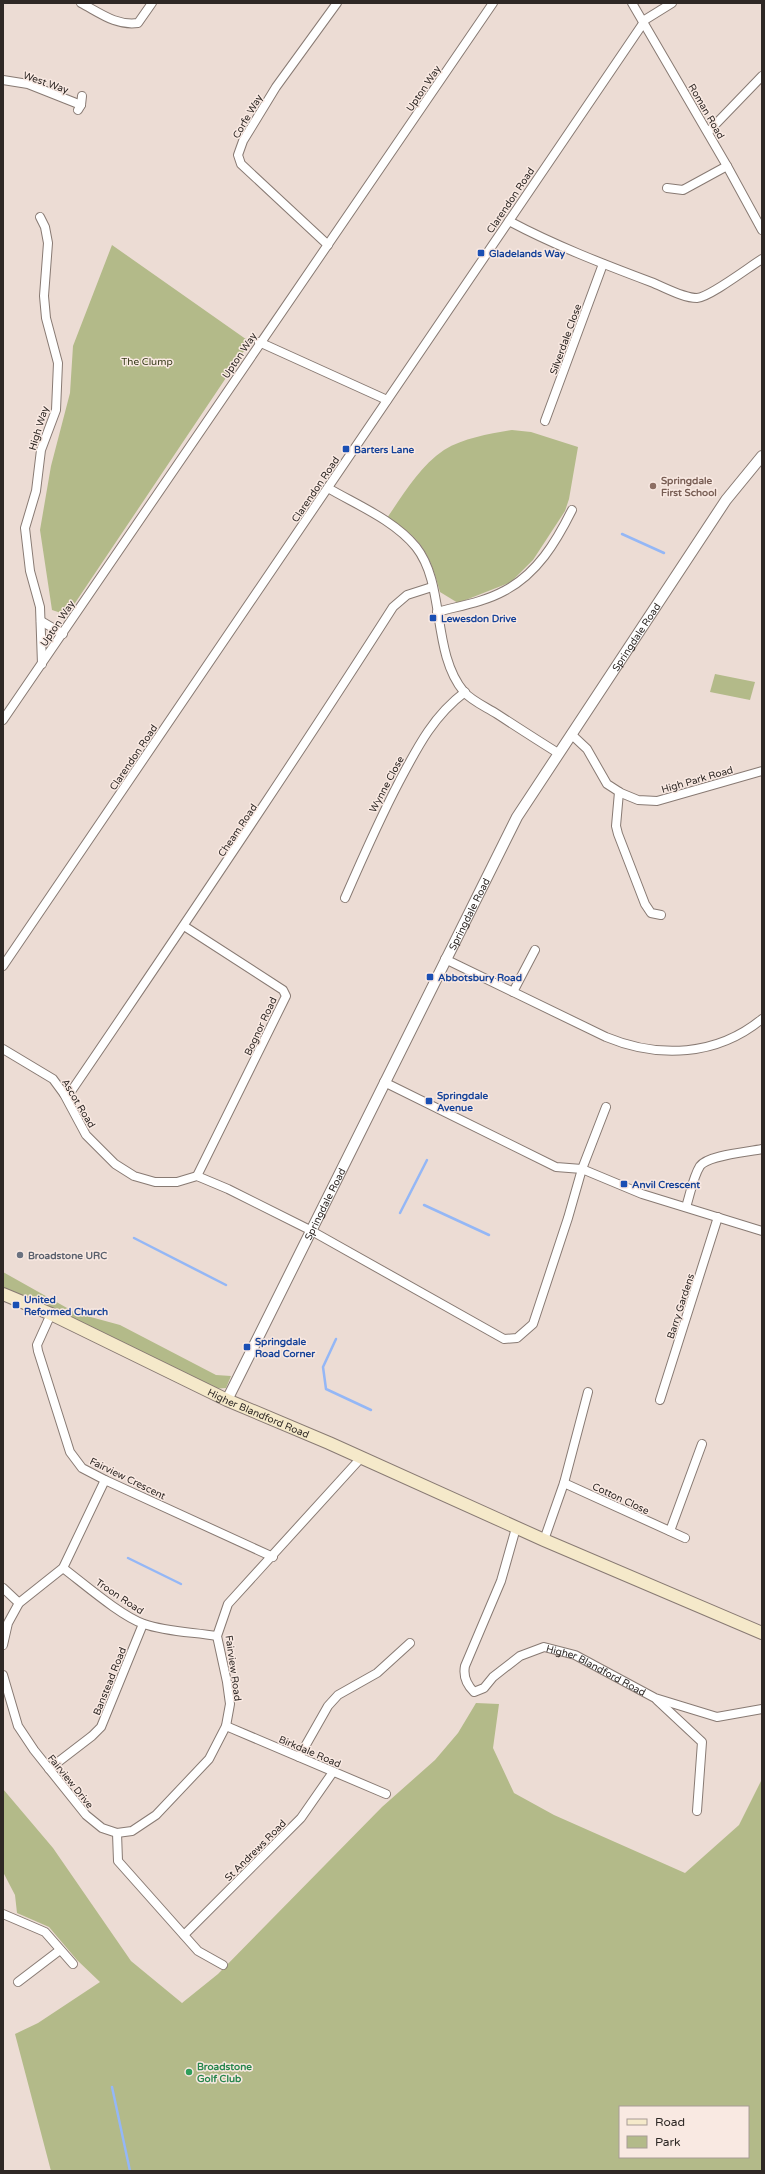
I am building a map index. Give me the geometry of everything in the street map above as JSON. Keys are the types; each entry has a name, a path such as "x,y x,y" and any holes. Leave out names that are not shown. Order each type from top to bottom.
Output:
{"main road":[{"name":"Higher Blandford Road","path":"3,1294 51,1314 226,1400 329,1443 360,1459 516,1528 762,1633"}],"street":[{"path":"82,3 115,22 126,24 138,23 152,3"},
{"name":"Corfe Way","path":"328,245 241,164 238,155 243,141 276,87 337,3"},
{"name":"Upton Way","path":"3,720 63,634 259,342 328,245 493,3"},
{"name":"Roman Road","path":"632,3 708,132 762,230"},
{"path":"643,21 672,3"},
{"name":"Clarendon Road","path":"3,966 643,21"},
{"path":"708,132 762,76"},
{"name":"West Way","path":"3,80 28,84 79,108 82,96"},
{"path":"667,188 683,190 727,166"},
{"name":"High Way","path":"40,217 45,227 48,243 44,296 46,318 58,363 56,410 41,450 36,491 24,528 30,571 40,607 42,664"},
{"path":"509,220 540,237 603,264 677,292 698,298 709,294 762,258"},
{"name":"Silverdale Close","path":"545,421 603,264"},
{"path":"259,342 387,400"},
{"name":"Springdale Road","path":"226,1400 517,817 726,500 762,456"},
{"path":"328,488 393,526 415,546 425,561 447,656 454,676 465,692 558,753"},
{"path":"437,612 488,598 520,582 536,567 551,547 572,510"},
{"name":"Cheam Road","path":"64,1094 72,1090 184,926 288,771 393,607 407,594 432,587"},
{"path":"41,621 63,634"},
{"name":"Wynne Close","path":"345,898 375,827 422,738 449,704 465,692"},
{"name":"High Park Road","path":"571,734 587,749 607,784 619,792 638,800 657,801 762,771"},
{"path":"619,792 616,826 618,834 645,904 651,913 661,915"},
{"name":"Bognor Road","path":"184,926 283,990 286,996 198,1176"},
{"path":"513,992 535,950"},
{"path":"445,959 625,1045 649,1050 680,1052 711,1046 742,1034 762,1019"},
{"name":"Ascot Road","path":"3,1049 53,1079 64,1094 86,1135 115,1164 134,1176 155,1182 177,1182 198,1176"},
{"path":"384,1082 556,1167 582,1169 642,1194 762,1231"},
{"path":"198,1176 228,1189 310,1230 504,1339 517,1338 533,1324 568,1218 582,1169 606,1107"},
{"path":"686,1207 698,1172 704,1162 714,1158 762,1149"},
{"name":"Barry Gardens","path":"660,1400 718,1217"},
{"name":"Fairview Crescent","path":"51,1314 37,1345 38,1351 70,1452 82,1468 273,1557"},
{"path":"544,1540 564,1483 588,1392"},
{"path":"670,1531 702,1444"},
{"name":"Fairview Road","path":"117,1833 132,1831 156,1816 209,1759 226,1726 230,1704 217,1636 228,1604 273,1557 360,1459"},
{"path":"3,1645 8,1623 19,1603 63,1568 105,1480"},
{"name":"Cotton Close","path":"564,1483 685,1538"},
{"name":"Higher Blandford Road","path":"516,1528 501,1581 467,1657 464,1672 469,1687 474,1692 479,1691 520,1656 544,1648 557,1649 575,1655 655,1698 717,1717 762,1709"},
{"name":"Troon Road","path":"63,1568 121,1611 143,1624 217,1636"},
{"path":"3,1588 19,1603"},
{"name":"Banstead Road","path":"49,1770 92,1736 101,1727 143,1624"},
{"path":"299,1757 328,1706 338,1695 377,1673 410,1643"},
{"name":"Fairview Drive","path":"3,1675 18,1726 34,1750 86,1815 102,1828 117,1833"},
{"path":"655,1698 702,1742 697,1811"},
{"name":"Birkdale Road","path":"226,1726 386,1794"},
{"name":"St Andrews Road","path":"184,1935 301,1818 333,1772"},
{"path":"117,1833 118,1861 198,1951 223,1965"},
{"path":"3,1914 45,1932 73,1964"},
{"path":"18,1982 60,1950"}],"green space":[{"name":"The Clump","path":"112,245 250,342 67,615 52,610 40,530 51,466 70,393 73,346"},
{"path":"512,430 531,432 578,447 569,499 565,511 533,560 511,582 458,603 440,592 428,557 417,540 409,532 387,518 420,472 444,450 468,439"},
{"path":"715,674 755,682 750,700 710,692"},
{"path":"3,1272 76,1313 120,1325 216,1375 231,1376 226,1388 212,1389 3,1289"},
{"path":"476,1703 499,1704 493,1748 514,1793 554,1815 685,1873 739,1825 762,1779 762,2171 51,2171 15,2034 38,2023 100,1982 77,1960 49,1927 17,1913 15,1895 3,1872 3,1789 53,1848 131,1961 182,2003 218,1974 382,1807 435,1760 458,1733"}],"waterway":[{"path":"622,534 664,553"},
{"path":"400,1213 427,1160"},
{"path":"424,1205 489,1235"},
{"path":"134,1238 226,1285"},
{"path":"336,1339 323,1367 326,1389 371,1410"},
{"path":"128,1558 181,1584"},
{"path":"112,2087 130,2171"}],"place":[{"name":"Gladelands Way","path":"481,253"},
{"name":"Barters Lane","path":"346,449"},
{"name":"Springdale First School","path":"653,486"},
{"name":"Lewesdon Drive","path":"433,618"},
{"name":"Abbotsbury Road","path":"430,977"},
{"name":"Springdale Avenue","path":"429,1101"},
{"name":"Anvil Crescent","path":"624,1184"},
{"name":"Broadstone URC","path":"20,1255"},
{"name":"United Reformed Church","path":"16,1305"},
{"name":"Springdale Road Corner","path":"247,1347"},
{"name":"Broadstone Golf Club","path":"189,2072"}]}
